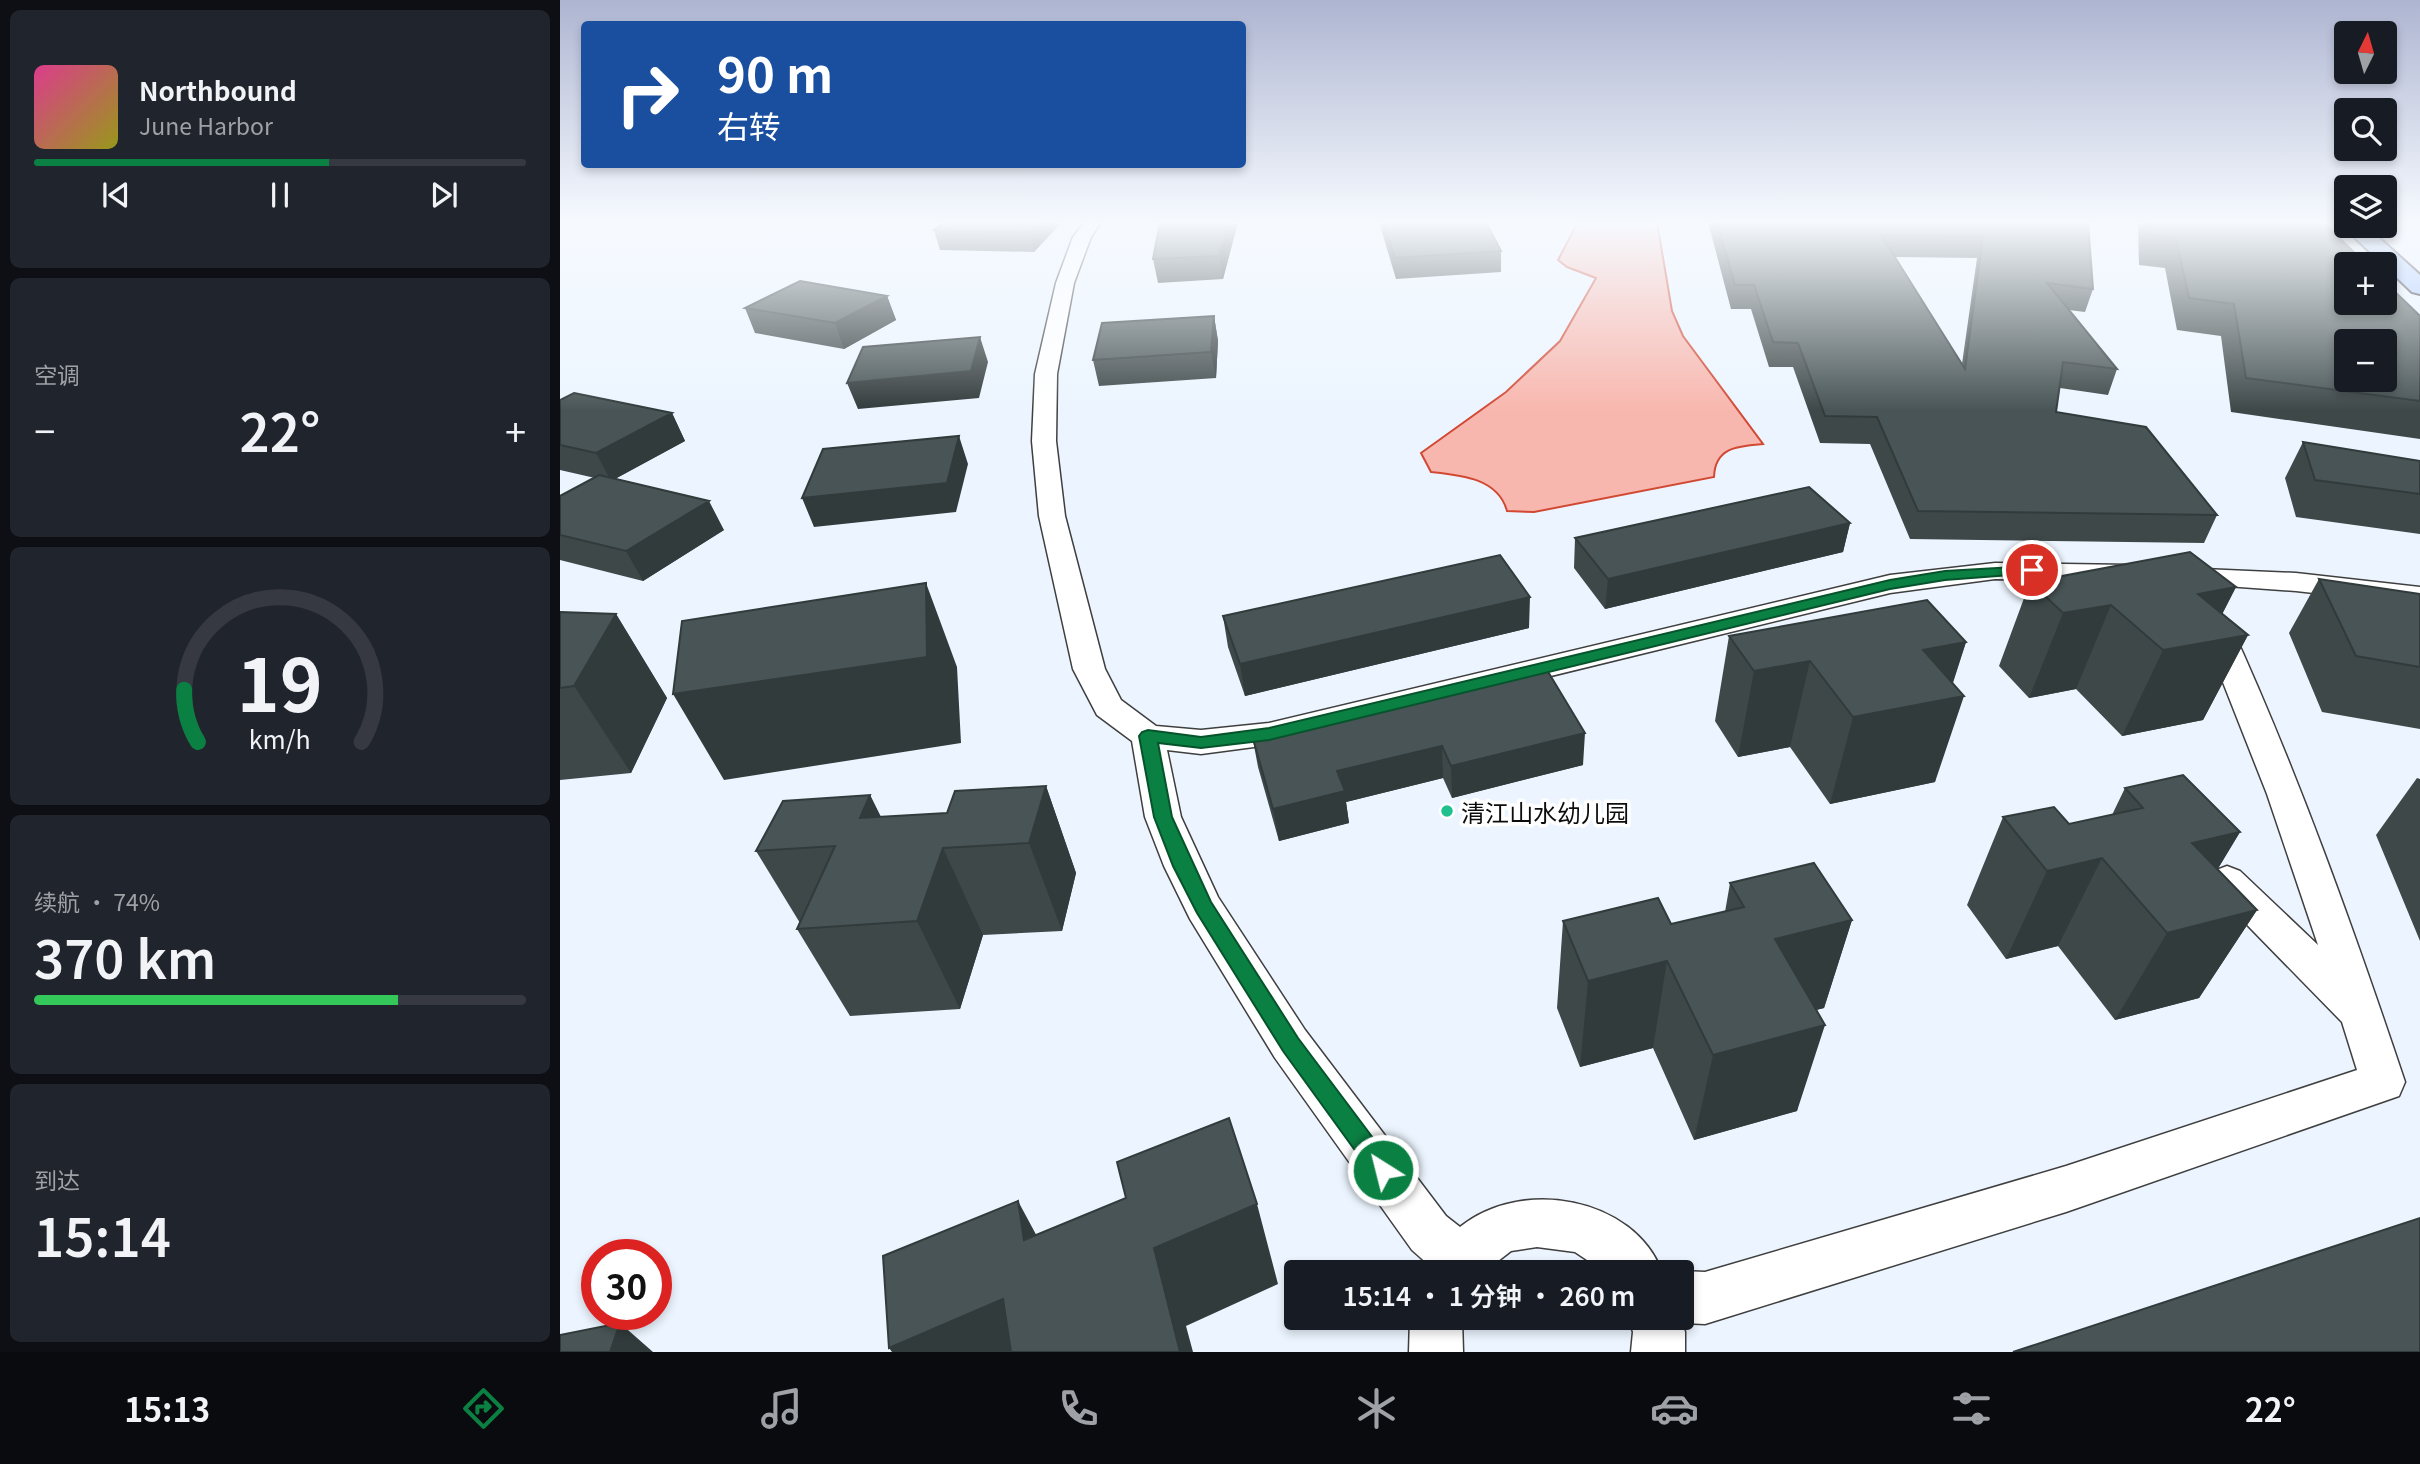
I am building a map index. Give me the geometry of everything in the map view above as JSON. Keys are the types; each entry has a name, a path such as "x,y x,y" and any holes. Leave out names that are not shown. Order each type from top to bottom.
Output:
{"main road":[{"path":"2397,288 2420,310"}],"street":[{"path":"1065,285 1046,374 1044,441 1050,504 1089,669 1108,707 1148,736 1201,742 1269,734 1890,584 1945,576 1994,571 2051,570 2297,582 2420,596"},
{"path":"2163,599 2199,577"},
{"path":"1694,1298 1705,1298 2066,1189 2383,1082 2329,912 2250,699 2211,615 2199,577"},
{"path":"1148,736 1163,817 1204,908 1298,1055 1452,1260"},
{"path":"2203,857 2361,1013"},
{"path":"1463,1260 1485,1237 1515,1224 1547,1221 1578,1226 1608,1242 1625,1260"},
{"path":"1434,1330 1436,1352"},
{"path":"1658,1330 1658,1352"}],"shaded area":[{"path":"1592,285 1668,285 1672,311 1683,336 1763,444 1737,447 1723,454 1715,467 1714,477 1534,512 1507,511 1502,500 1487,485 1465,477 1431,472 1421,453 1506,392 1560,341"}],"building":[{"path":"792,285 824,285 887,296 835,323 745,308"},
{"path":"1754,285 1912,285 1965,369 1976,285 2049,285 2117,369 2063,362 2056,412 2146,427 2217,515 1918,511 1877,417 1825,416 1798,343 1773,342"},
{"path":"2063,285 2093,285 2093,289"},
{"path":"2186,285 2334,285 2334,315 2397,315 2397,294 2420,316 2420,401 2352,392 2397,392 2397,329 2334,329 2334,390 2246,378 2234,304 2189,298"},
{"path":"1214,316 1211,352 1093,360 1102,323"},
{"path":"980,337 971,371 847,383 863,347"},
{"path":"574,393 672,413 596,453 560,445 560,400"},
{"path":"959,436 947,483 802,498 823,449"},
{"path":"2303,442 2420,461 2420,494 2315,480"},
{"path":"599,475 709,501 626,551 560,535 560,496"},
{"path":"1809,487 1850,523 1608,579 1575,538"},
{"path":"2190,552 2236,587 2198,594 2248,635 2163,650 2111,605 2063,613 2030,582"},
{"path":"1500,555 1530,597 1240,664 1223,616"},
{"path":"2319,579 2420,594 2420,667 2356,656"},
{"path":"926,583 927,657 673,694 682,621"},
{"path":"1927,600 1966,642 1923,650 1964,696 1853,717 1810,661 1754,671 1729,636"},
{"path":"560,612 616,614 574,686 560,688"},
{"path":"1547,670 1585,733 1451,766 1442,746 1337,771 1345,791 1273,809 1252,735"},
{"path":"2183,775 2240,832 2192,843 2257,910 2167,933 2102,858 2047,871 2003,817 2054,807 2069,824 2143,808 2125,788"},
{"path":"1046,786 1029,843 943,848 917,921 797,929 835,846 756,851 783,801 870,795 860,818 947,813 955,791"},
{"path":"1814,863 1852,920 1775,939 1825,1025 1713,1055 1667,961 1588,981 1563,921 1658,898 1671,924 1744,907 1730,883"},
{"path":"1229,1118 1257,1204 1154,1248 1180,1352 1011,1352 1003,1299 889,1348 883,1256 1018,1201 1024,1240 1126,1198 1117,1162"},
{"path":"2420,1218 2420,1352 2013,1352"},
{"path":"585,1330 618,1330 610,1352 560,1352 560,1335"}],"place":[{"name":"清江山水幼儿园","path":"1447,811"}],"route":[{"path":"1383,1170 1290,1044 1204,908 1163,817 1148,736 1201,742 1269,734 1890,584 1994,571 2032,570"}]}
